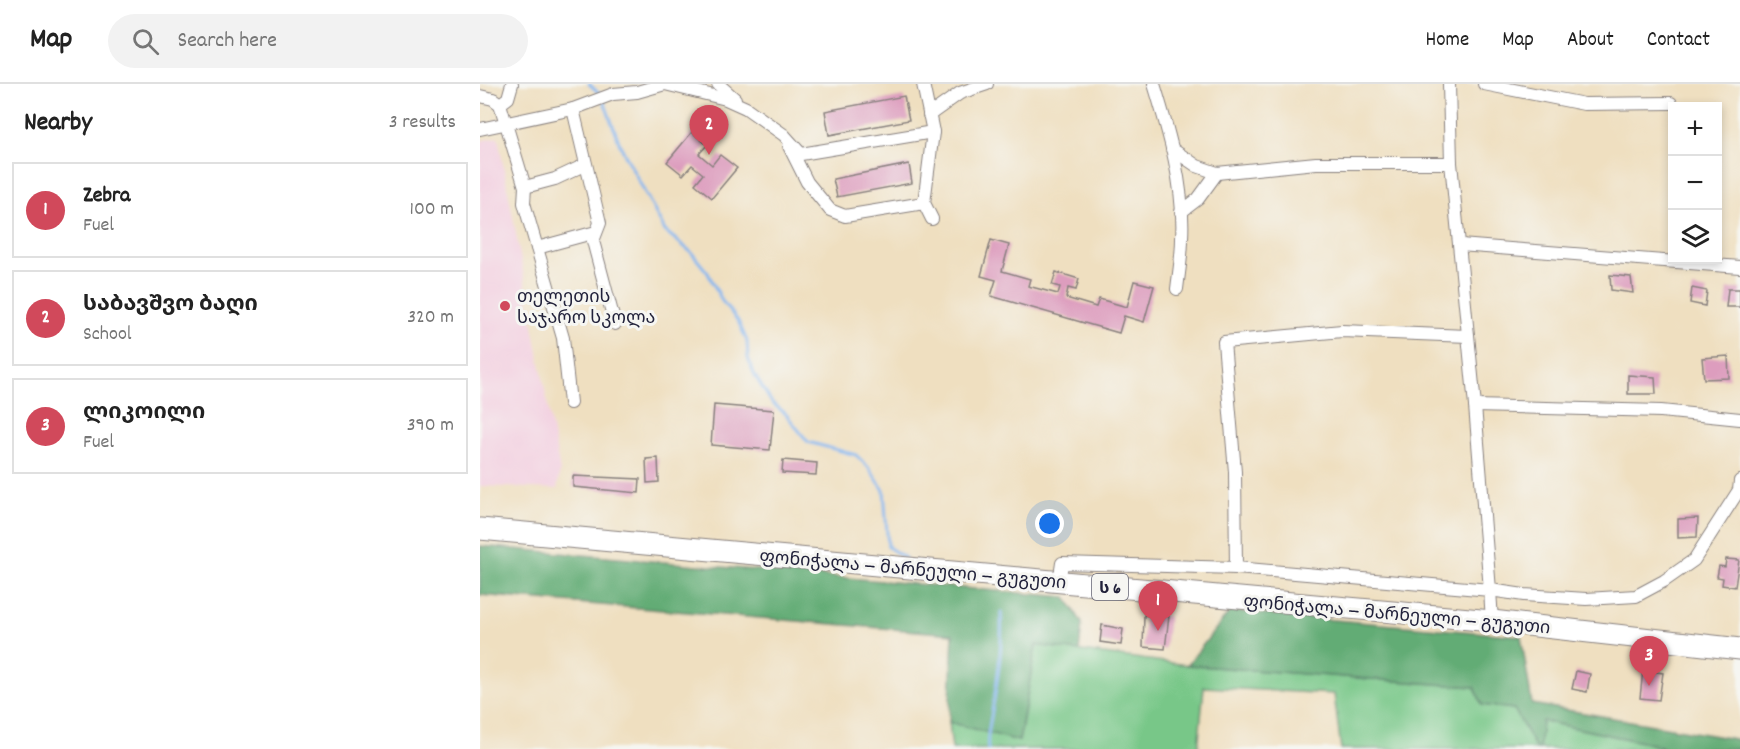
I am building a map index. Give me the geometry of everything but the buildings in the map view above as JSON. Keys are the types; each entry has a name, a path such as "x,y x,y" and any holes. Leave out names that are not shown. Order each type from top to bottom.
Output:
{"highway":[{"name":"ფონიჭალა — მარნეული — გუგუთი","path":"480,529 1492,621 1740,649"}],"street":[{"path":"500,104 508,98 512,84"},
{"path":"480,129 573,109 610,95 637,92 665,84 726,99 746,108"},
{"path":"718,84 746,108 784,135 801,154 933,132"},
{"path":"923,84 933,132 924,203 932,219"},
{"path":"929,116 960,93 987,84"},
{"path":"1155,84 1172,149 1181,212 1183,237 1177,289"},
{"path":"1449,84 1451,163 1475,406 1492,621"},
{"path":"1484,84 1584,104 1668,103"},
{"path":"480,96 493,99 500,104 525,187 524,203 563,338 570,403"},
{"path":"573,109 600,223 593,241 615,324"},
{"path":"784,135 807,182 830,210 845,216 924,203"},
{"path":"1172,149 1197,166 1217,173 1316,163 1451,163"},
{"path":"525,187 555,179 585,165"},
{"path":"1181,212 1198,200 1217,173"},
{"path":"537,248 596,232"},
{"path":"1460,245 1740,267"},
{"path":"1236,567 1235,472 1224,342 1342,331 1468,336"},
{"path":"1475,406 1661,411 1740,419"},
{"path":"1059,583 1062,563 1236,567 1490,590 1524,596 1586,599 1636,596 1664,581 1694,560 1739,489 1740,481"}],"shaded area":[{"name":"თელეთის საჯარო სკოლა","path":"498,137 560,471 557,489 480,486 480,141"}],"green space":[{"path":"480,546 1066,597 1082,623 1079,651 1036,645 1019,741 949,722 953,634 480,595"},
{"path":"1230,611 1521,636 1532,704 1740,740 1740,749 1666,749 1542,721 1539,749 1536,749 1514,709 1482,705 1475,687 1187,665"},
{"path":"1036,645 1187,665 1475,687 1482,705 1514,709 1536,749 1341,749 1334,694 1204,687 1198,749 952,749 949,722 1019,741"},
{"path":"1542,721 1652,744 1666,749 1539,749"}],"waterway":[{"path":"589,84 601,95"},
{"path":"604,101 620,145 665,231 691,252 708,273 722,301 738,321 747,341 748,358 755,376 772,403 785,413 808,442 856,455 868,467 884,490 888,547 905,558"},
{"path":"988,749 988,735 1000,662 1001,612"}],"place":[{"name":"საბავშვო ბაღი","path":"709,155"},
{"name":"თელეთის საჯარო სკოლა","path":"505,306"},
{"name":"Zebra","path":"1158,631"},
{"name":"ლიკოილი","path":"1649,686"}]}
